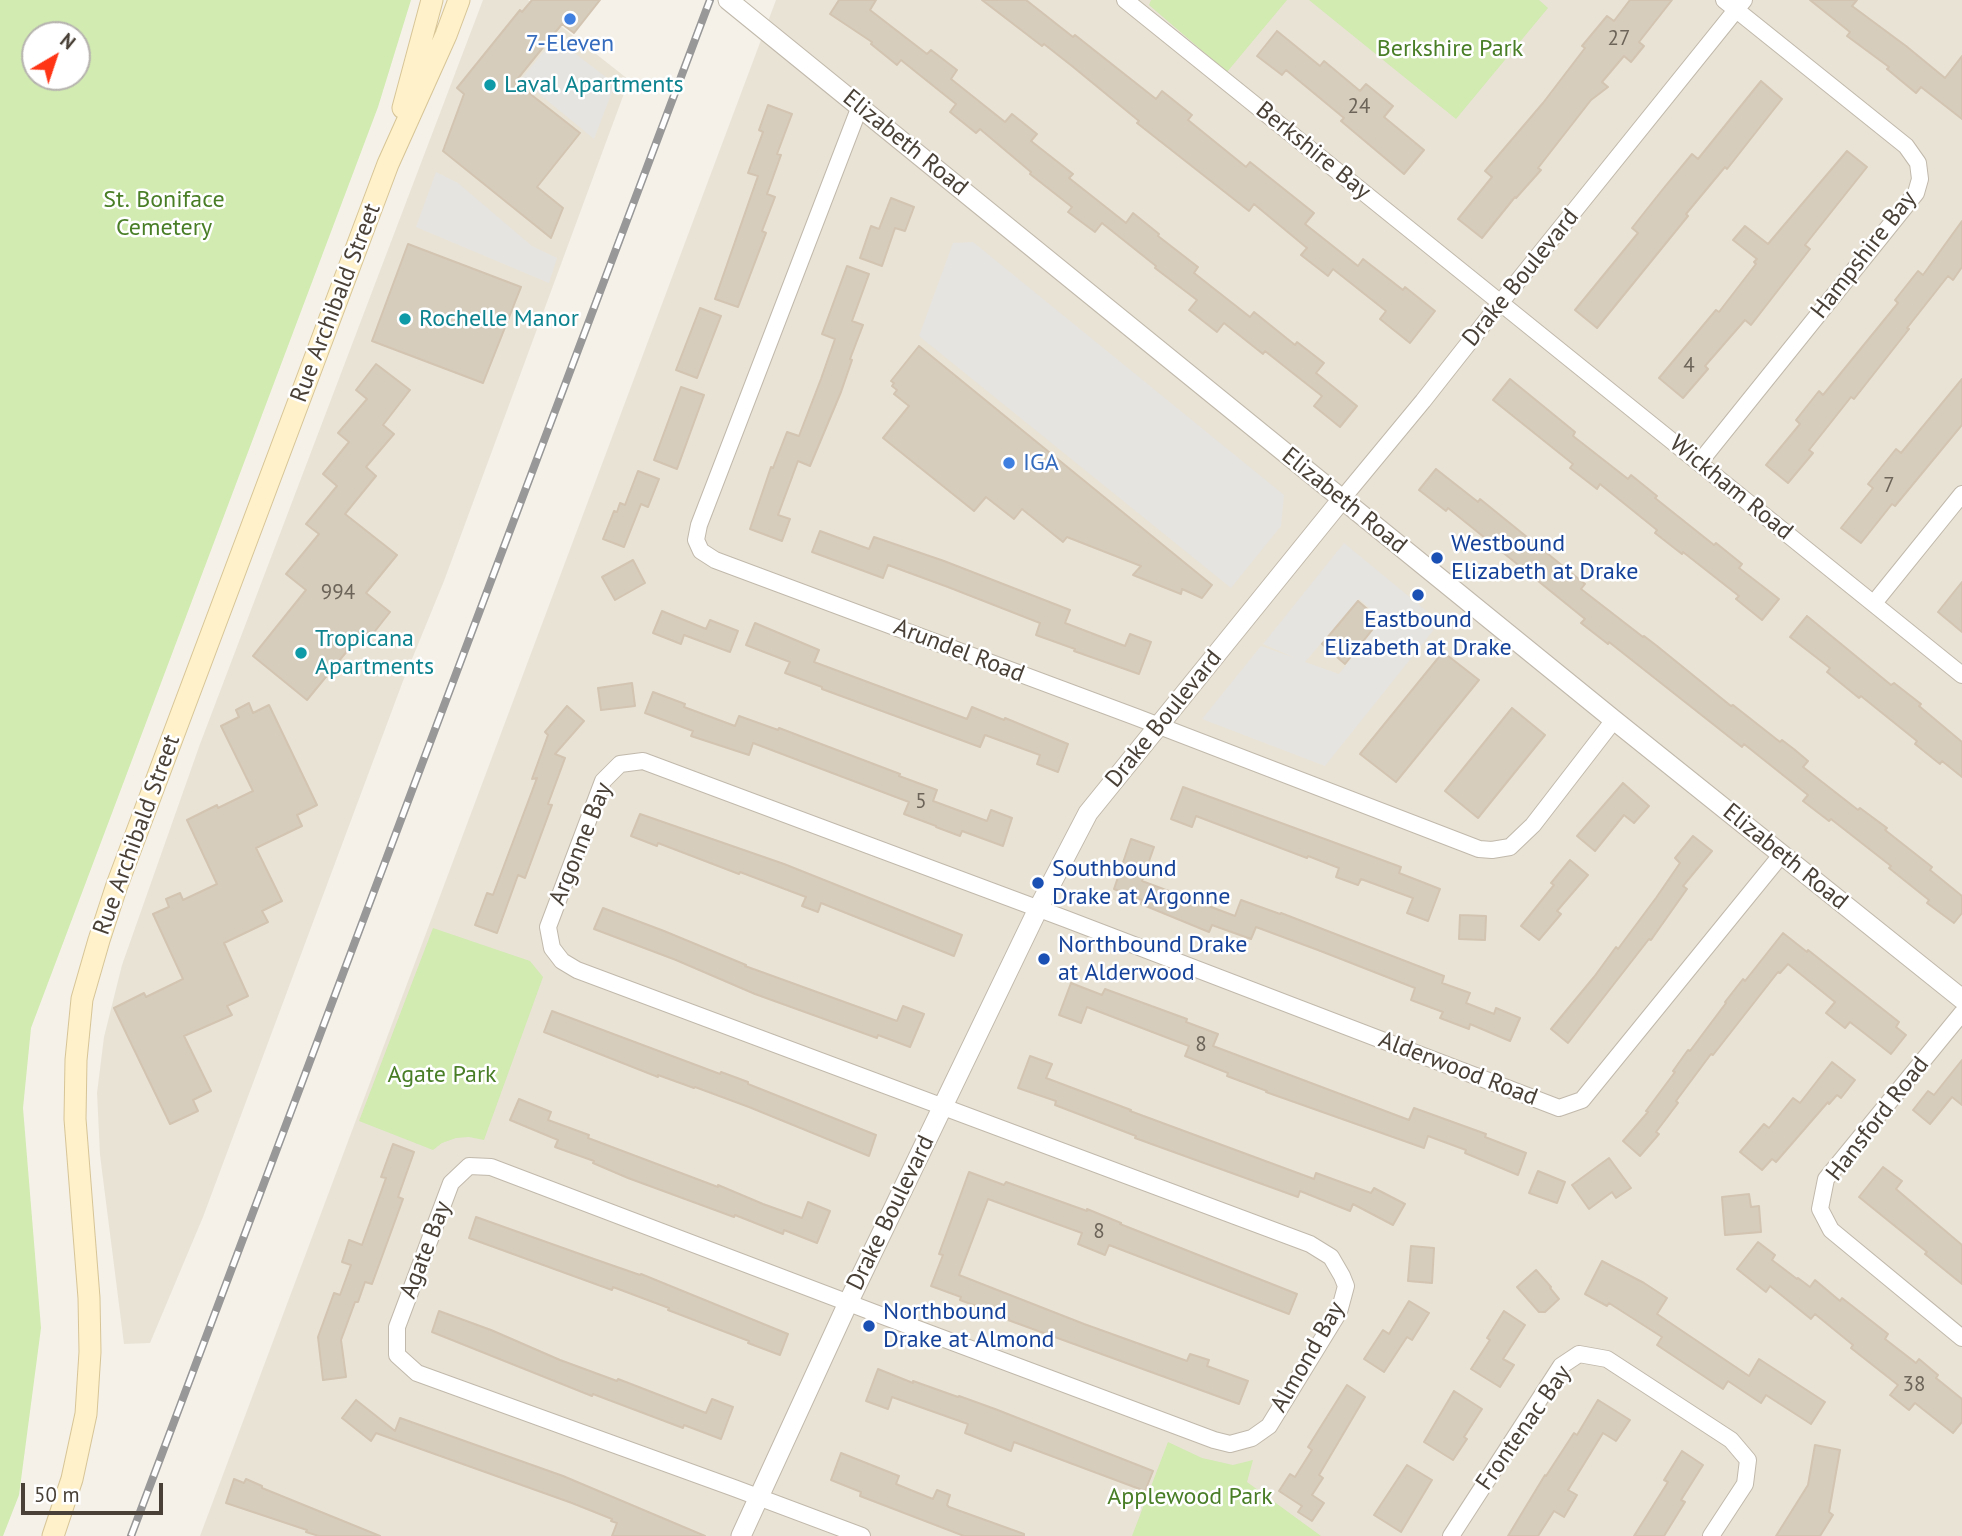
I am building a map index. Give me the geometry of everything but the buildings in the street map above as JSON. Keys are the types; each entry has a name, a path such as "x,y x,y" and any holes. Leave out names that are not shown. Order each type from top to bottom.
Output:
{"main road":[{"name":"Rue Archibald Street","path":"388,164 432,0"},
{"name":"Rue Archibald Street","path":"53,1536 72,1479 86,1414 90,1352 89,1298 75,1119 76,1060 82,999 117,885 388,164 446,36 459,0"}],"street":[{"name":"Elizabeth Road","path":"728,0 1614,720 1962,999"},
{"name":"Berkshire Bay","path":"1128,1 1501,302"},
{"name":"Drake Boulevard","path":"741,1536 848,1303 1038,909 1088,813 1423,401 1735,3"},
{"name":"Hampshire Bay","path":"1699,463 1916,193 1920,179 1918,163 1906,146 1735,3"},
{"name":"Arundel Road","path":"860,106 699,525 696,540 701,551 715,560 1160,726 1479,849 1510,847 1532,825 1614,720"},
{"name":"Wickham Road","path":"1501,302 1962,675"},
{"path":"1874,603 1962,494"},
{"name":"Argonne Bay","path":"943,1107 589,974 562,961 552,948 548,927 603,781 620,764 643,761 1038,909"},
{"name":"Alderwood Road","path":"1038,909 1559,1108 1582,1100 1782,854"},
{"name":"Hansford Road","path":"1962,1013 1826,1179 1820,1209 1831,1230 1962,1338"},
{"name":"Almond Bay","path":"848,1303 1230,1444 1252,1438 1269,1426 1339,1311 1346,1286 1342,1276 1331,1257 1310,1244 943,1107"},
{"name":"Agate Bay","path":"848,1303 491,1167 469,1166 451,1183 397,1327 397,1355 416,1373 862,1536"},
{"name":"Frontenac Bay","path":"1451,1536 1560,1366 1579,1354 1607,1359 1731,1440 1748,1460 1745,1484 1711,1536"}],"shaded area":[{"path":"483,0 528,0 629,80 444,581 403,681 203,1217 150,1343 124,1344 100,1155 97,1093 104,1037 122,965 200,744"},
{"path":"776,0 1962,0 1962,1536 200,1536"},
{"path":"555,38 615,84 594,139 521,79"},
{"path":"436,172 458,183 532,246 557,258 549,283 416,227"},
{"path":"973,242 1284,495 1281,526 1231,588 919,336 953,243"},
{"path":"1344,543 1440,622 1325,766 1202,719 1261,646 1295,658 1263,644","holes":["1359,599 1382,619 1339,674 1305,662"]}],"green space":[{"name":"St. Boniface Cemetery","path":"0,0 411,0 378,107 31,1028 23,1108 41,1328 19,1495 3,1536 0,1536"},
{"path":"1151,0 1287,0 1227,72 1149,5"},
{"name":"Berkshire Park","path":"1309,0 1539,0 1548,8 1456,119"},
{"name":"Agate Park","path":"433,928 530,961 543,977 484,1140 456,1138 433,1150 359,1121"},
{"name":"Applewood Park","path":"1168,1442 1202,1458 1233,1465 1253,1460 1247,1482 1321,1536 1132,1536"}],"railway":[{"path":"131,1536 710,0"}],"place":[{"name":"7-Eleven","path":"570,19"},
{"name":"Laval Apartments","path":"490,85"},
{"name":"Rochelle Manor","path":"405,319"},
{"name":"IGA","path":"1009,463"},
{"name":"Westbound Elizabeth at Drake","path":"1437,558"},
{"name":"Eastbound Elizabeth at Drake","path":"1418,595"},
{"name":"Tropicana Apartments","path":"301,653"},
{"name":"Southbound Drake at Argonne","path":"1038,883"},
{"name":"Northbound Drake at Alderwood","path":"1044,959"},
{"name":"Northbound Drake at Almond","path":"869,1326"}]}
